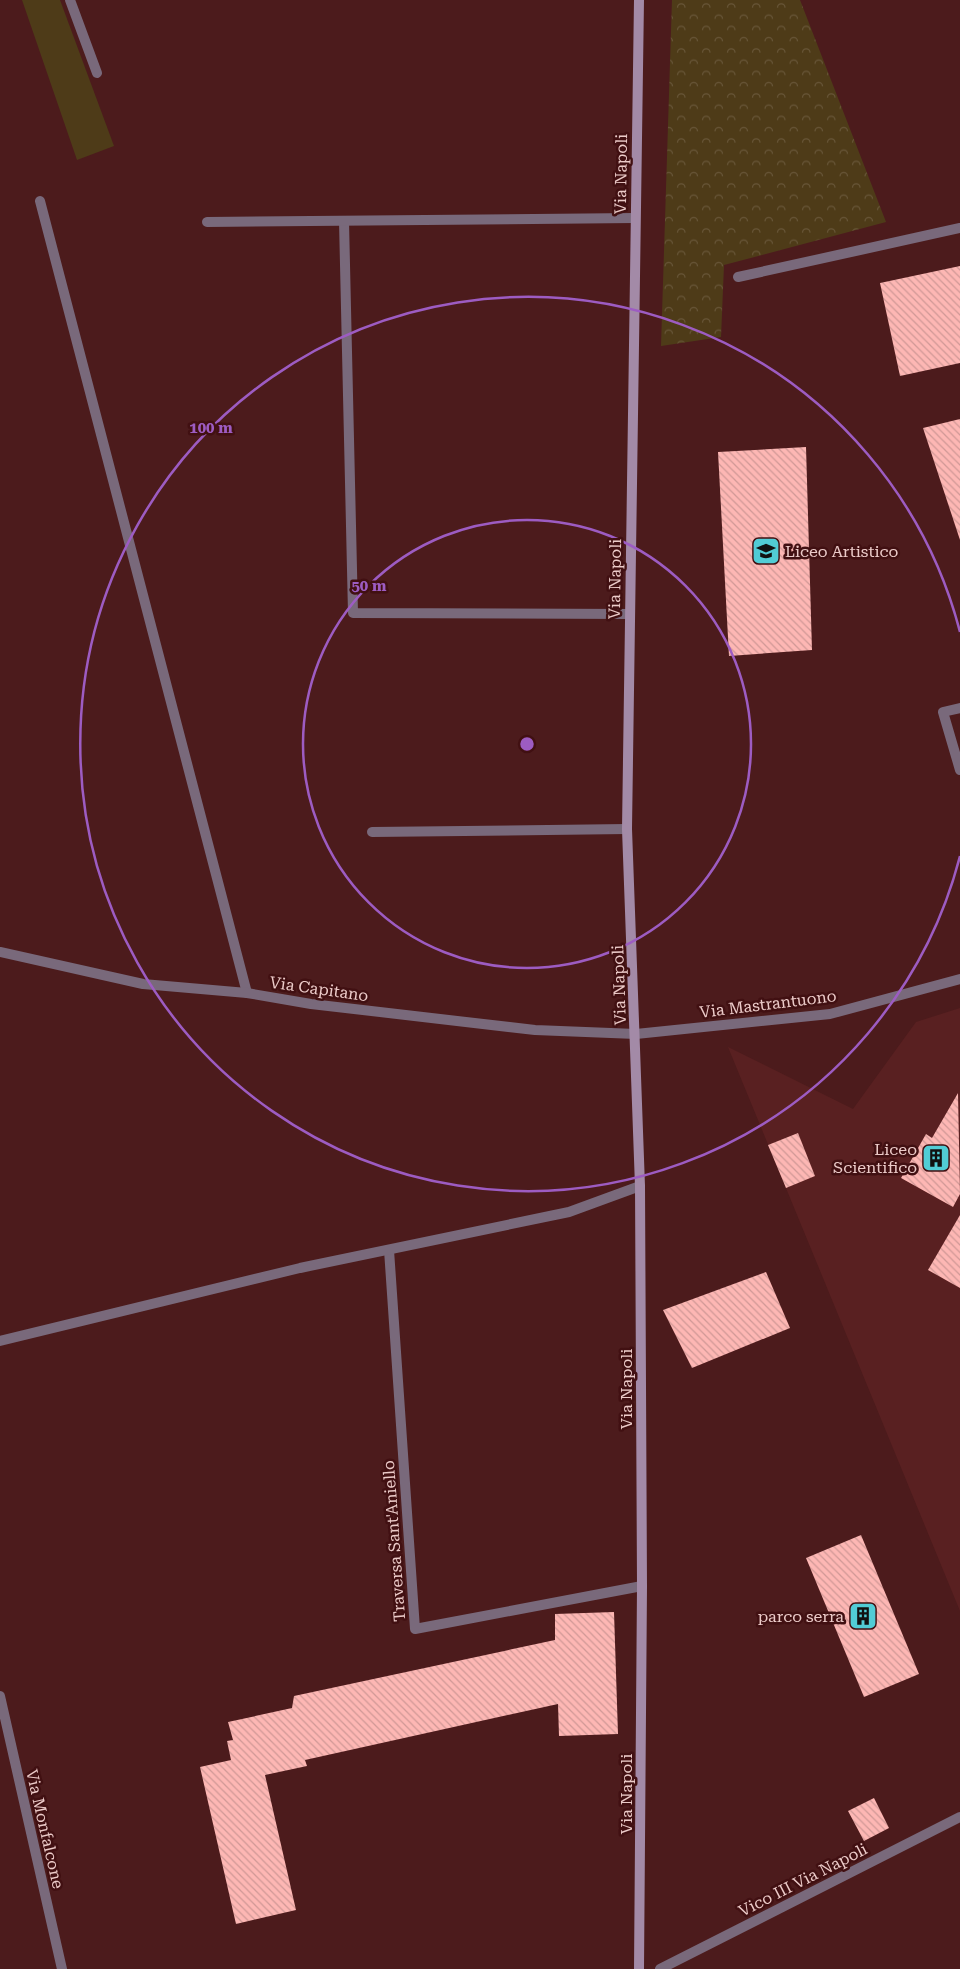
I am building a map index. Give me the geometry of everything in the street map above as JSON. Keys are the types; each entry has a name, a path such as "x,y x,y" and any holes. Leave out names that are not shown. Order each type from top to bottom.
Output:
{"street":[{"path":"70,0 97,73"},
{"name":"Via Napoli","path":"639,0 627,829 636,1034 640,1186 642,1586 639,1969"},
{"path":"40,201 248,994"},
{"path":"207,222 636,218"},
{"path":"344,221 353,613 630,614"},
{"path":"738,277 960,228"},
{"path":"960,708 944,712 960,770"},
{"path":"372,832 627,829"},
{"name":"Via Capitano","path":"0,952 143,984 248,994 311,1004 535,1030 636,1034"},
{"name":"Via Mastrantuono","path":"636,1034 830,1014 960,979"},
{"path":"0,1341 300,1268 569,1212 640,1186"},
{"name":"Traversa Sant'Aniello","path":"389,1250 416,1629 642,1586"},
{"name":"Via Monfalcone","path":"0,1696 62,1969"},
{"name":"Vico III Via Napoli","path":"660,1969 960,1818"}],"shaded area":[{"path":"960,1008 960,1611 728,1047 853,1109 916,1022"}],"green space":[{"path":"22,0 60,0 114,146 77,160"},
{"path":"672,0 800,0 886,222 724,265 721,337 661,346"}],"building":[{"path":"960,266 960,363 900,376 880,283"},
{"path":"960,419 960,540 923,428"},
{"name":"Liceo Artistico","path":"806,447 812,650 729,656 718,452"},
{"name":"Liceo Scientifico","path":"958,1093 960,1194 953,1207 901,1178 926,1134 932,1138"},
{"path":"798,1133 815,1176 786,1188 768,1145"},
{"path":"960,1215 960,1288 928,1270"},
{"path":"766,1272 790,1328 692,1368 663,1310"},
{"name":"parco serra","path":"861,1535 919,1674 864,1697 806,1558"},
{"path":"614,1612 618,1734 559,1736 558,1704 305,1760 307,1766 265,1775 296,1910 236,1924 200,1767 231,1760 227,1741 233,1740 228,1722 292,1708 294,1696 555,1640 555,1614"},
{"path":"874,1798 889,1828 864,1841 848,1811"}],"place":[{"name":"Liceo Artistico","path":"766,551"},
{"name":"Liceo Scientifico","path":"936,1158"},
{"name":"parco serra","path":"863,1616"}]}
